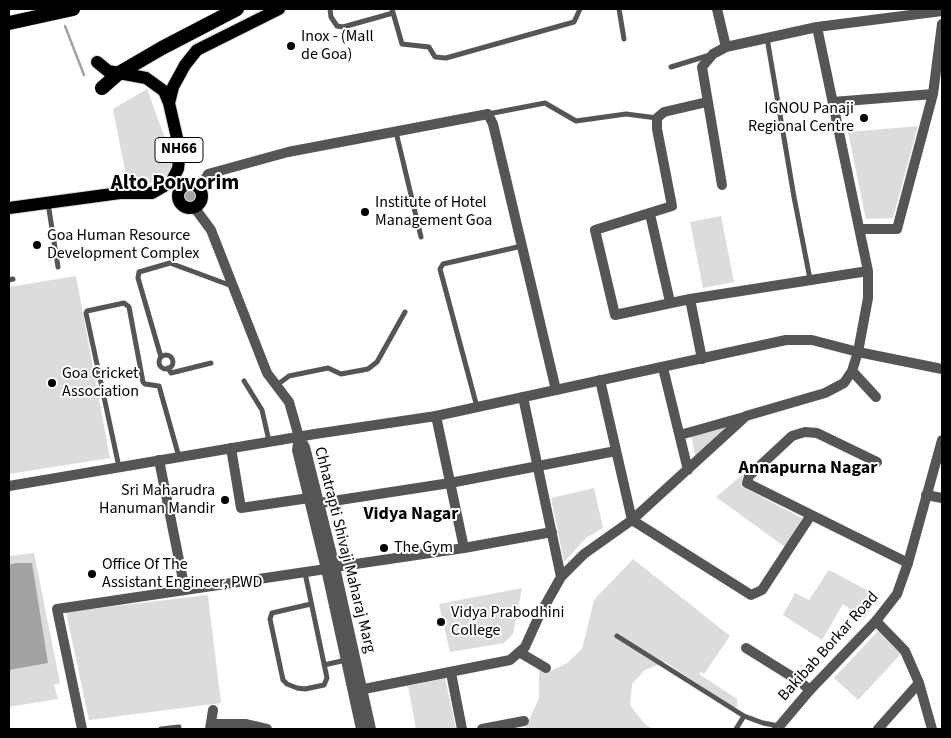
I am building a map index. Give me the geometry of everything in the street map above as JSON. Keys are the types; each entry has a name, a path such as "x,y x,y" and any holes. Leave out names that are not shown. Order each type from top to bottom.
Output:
{"highway":[{"path":"9,23 73,9"},
{"path":"102,88 119,73 237,9"}],"main road":[{"path":"169,104 173,87 185,65 197,50 279,9"},
{"path":"97,62 108,72 146,78 164,91 169,104"},
{"name":"NH66","path":"152,193 171,182 178,169 180,150 169,104"},
{"path":"180,150 187,184"},
{"path":"187,184 194,184 200,188 201,199 194,207 190,208 183,206 177,195 180,187 187,184"},
{"path":"9,208 120,193 152,193 178,199"}],"street":[{"path":"717,9 726,47"},
{"path":"722,185 702,67 713,54 726,47 817,27 942,11"},
{"path":"860,229 897,229 934,94 942,24"},
{"path":"680,435 825,393 844,383 852,372 858,352 868,298 868,271 817,27"},
{"path":"833,102 934,94"},
{"path":"707,102 664,112 657,118 657,129 672,206 595,230 615,315 670,302 868,271"},
{"path":"200,188 208,174 288,152 488,114 556,390"},
{"path":"194,207 211,230 267,373 289,402 299,437"},
{"path":"650,214 670,302"},
{"path":"690,299 702,359"},
{"path":"9,486 269,441 436,416 786,340 812,340 858,352 942,369"},
{"path":"663,368 688,470"},
{"path":"852,372 876,397"},
{"path":"600,380 632,520 752,596 762,590 811,515"},
{"path":"523,397 561,577"},
{"path":"436,416 464,548"},
{"path":"357,691 510,660 525,647 539,616 561,577 584,554 632,520 746,416"},
{"path":"877,462 817,433 804,432 792,436 749,476 747,483 908,563"},
{"name":"Chhatrapti Shivaji Maharaj Marg","path":"299,437 297,450 330,568 357,691 361,729"},
{"name":"Chhatrapti Shivaji Maharaj Marg","path":"299,437 305,447 320,503 346,660 371,729"},
{"name":"Bakibab Borkar Road","path":"779,728 810,690 876,621 897,594 908,563 942,440"},
{"path":"231,448 242,508 309,498"},
{"path":"320,503 450,483 616,451"},
{"path":"159,460 185,590"},
{"path":"926,495 942,498"},
{"path":"82,729 57,609 464,548 552,532"},
{"path":"876,621 905,651 920,683 932,729"},
{"path":"746,648 810,690"},
{"path":"519,652 546,668"},
{"path":"451,672 462,729"},
{"path":"878,729 920,683"},
{"path":"213,710 211,727 244,724 266,729"},
{"path":"482,729 524,720"}],"lane":[{"path":"330,9 334,22 337,26 343,27 393,11 402,44 429,47 435,57 446,58 574,22 580,9"},
{"path":"620,9 624,40"},
{"path":"767,38 794,198 810,279"},
{"path":"671,67 713,54"},
{"path":"488,114 545,103 576,121 626,114 657,118"},
{"path":"396,131 421,238"},
{"path":"48,202 58,267"},
{"path":"477,407 440,269 443,264 522,246"},
{"path":"211,363 171,373 168,368 160,366 161,357 138,278 139,272 170,263 232,287"},
{"path":"119,467 86,313 87,311 124,303 129,307 143,382 159,386 179,457"},
{"path":"277,385 290,376 328,368 340,374 368,368 377,362 405,312"},
{"path":"161,357 167,355 172,359 172,366 168,368"},
{"path":"244,381 262,410 269,441"},
{"path":"305,572 327,678 324,685 306,689 297,688 283,680 270,619 272,614 311,604"},
{"path":"617,636 744,716 779,728"},
{"path":"324,665 346,660"},
{"path":"736,729 744,716"},
{"path":"161,729 179,727 178,729"}],"shaded area":[{"path":"147,89 173,160 171,174 162,182 128,186 113,109"},
{"path":"918,126 893,218 866,219 848,132"},
{"path":"190,189 195,191 197,196 195,201 190,203 185,201 183,196 185,191"},
{"path":"721,216 734,282 703,288 690,222"},
{"name":"Goa Cricket Association","path":"76,276 110,458 9,474 9,287"},
{"path":"731,425 695,456 691,435"},
{"path":"743,474 741,486 802,518 785,547 716,497"},
{"path":"594,488 603,528 586,538 564,562 551,498"},
{"path":"34,553 60,683 54,685 58,699 9,707 9,556"},
{"path":"633,559 730,636 704,674 700,672 699,674 737,699 737,707 733,707 665,662 645,670 632,684 630,705 644,723 652,729 525,729 539,698 539,671 549,672 567,663 582,649 594,600"},
{"path":"32,563 48,663 9,670 9,565"},
{"path":"829,570 880,597 864,618 843,604 822,640 783,615 795,593 809,600"},
{"path":"522,588 513,634 504,643 450,652 439,604"},
{"path":"208,595 221,703 89,720 66,612"},
{"path":"878,631 901,654 858,700 834,678"},
{"path":"445,678 456,729 416,729 408,686"}],"waterway":[{"path":"65,26 84,75"}],"place":[{"name":"Inox - (Mall de Goa)","path":"291,46"},
{"name":"IGNOU Panaji Regional Centre","path":"864,118"},
{"name":"Institute of Hotel Management Goa","path":"365,212"},
{"name":"Goa Human Resource Development Complex","path":"37,245"},
{"name":"Goa Cricket Association","path":"52,383"},
{"name":"Sri Maharudra Hanuman Mandir","path":"225,500"},
{"name":"The Gym","path":"384,548"},
{"name":"Office Of The Assistant Engineer, PWD","path":"92,574"},
{"name":"Vidya Prabodhini College","path":"441,622"}],"district":[{"name":"Alto Porvorim","path":"175,184"},
{"name":"Annapurna Nagar","path":"808,469"},
{"name":"Vidya Nagar","path":"411,515"}]}
